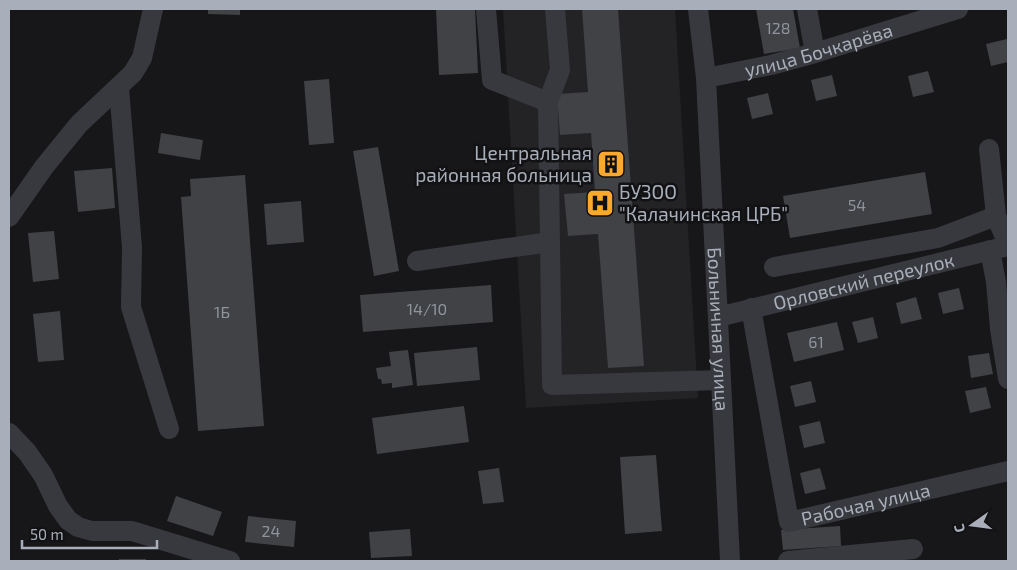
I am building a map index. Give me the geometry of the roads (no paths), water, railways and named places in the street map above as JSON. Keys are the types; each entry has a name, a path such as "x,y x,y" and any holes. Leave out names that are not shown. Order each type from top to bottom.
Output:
{"street":[{"path":"9,216 44,167 79,124 133,73 142,58 153,9"},
{"path":"486,9 492,80 548,102"},
{"path":"555,9 560,70 548,102 552,385 721,380"},
{"name":"Больничная улица","path":"698,9 706,78 730,561"},
{"path":"807,9 815,53"},
{"name":"улица Бочкарёва","path":"706,78 771,65 815,53 958,9"},
{"path":"119,88 132,248 131,307 169,429"},
{"path":"989,149 996,216 1002,247 996,282 1000,329 1008,379"},
{"path":"774,267 938,238 996,216"},
{"path":"417,261 550,242"},
{"name":"Орловский переулок","path":"718,316 1002,247"},
{"name":"Рабочая улица","path":"751,308 789,522 1007,478"},
{"path":"9,433 43,475 58,506 68,520 78,528 92,531 132,531 230,561"},
{"path":"788,561 913,549"}],"place":[{"name":"Центральная районная больница","path":"611,164"},
{"name":"БУЗОО \"Калачинская ЦРБ\"","path":"600,203"}]}
